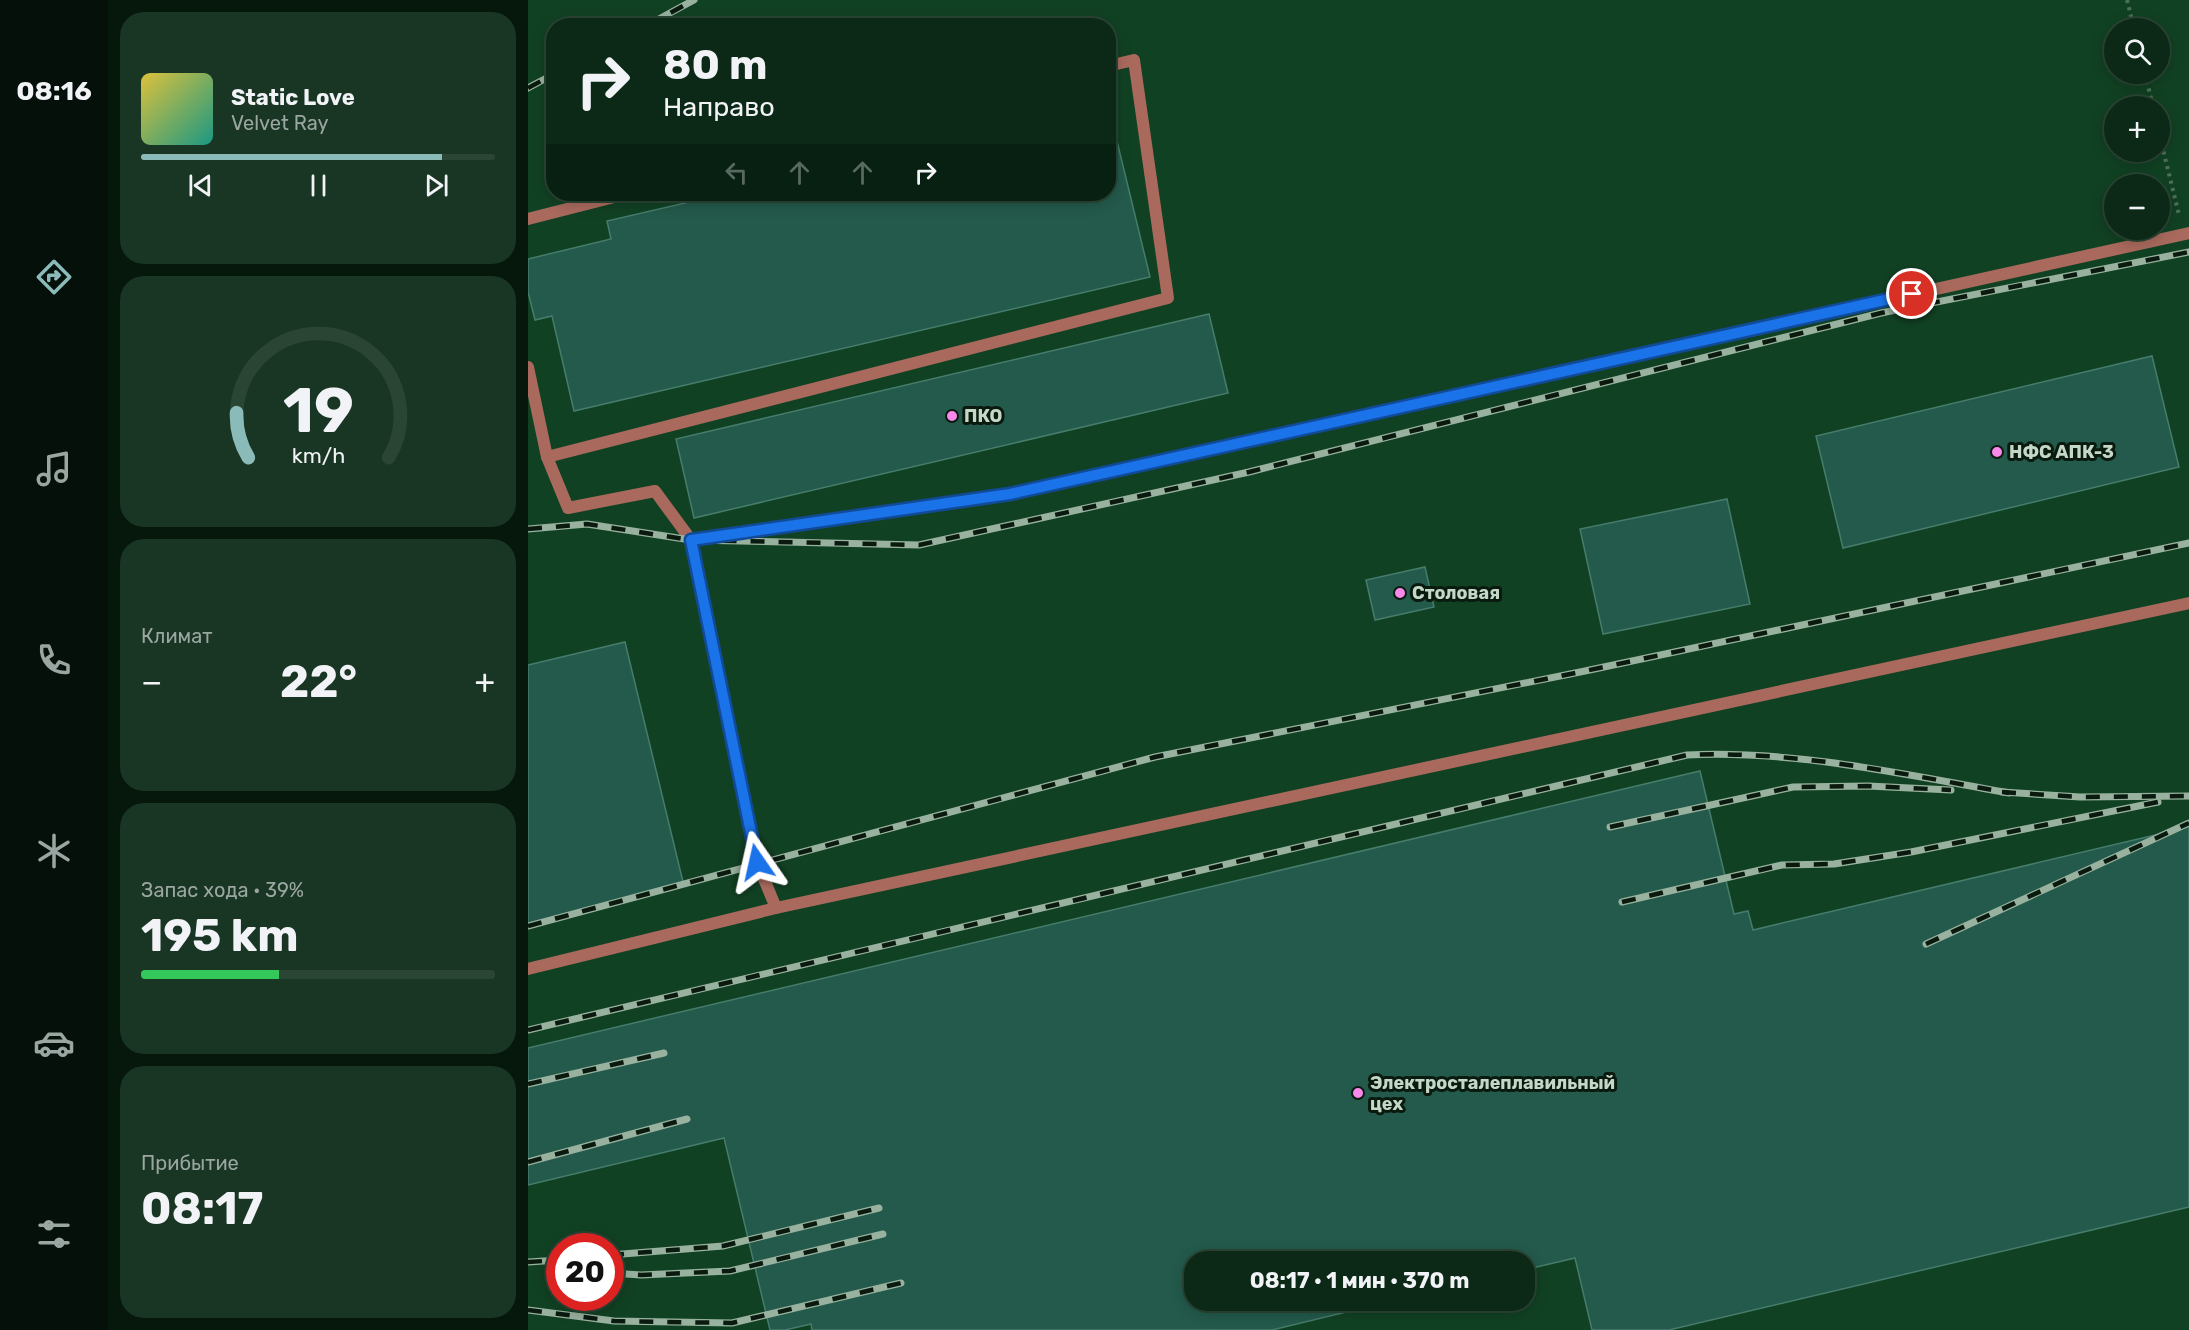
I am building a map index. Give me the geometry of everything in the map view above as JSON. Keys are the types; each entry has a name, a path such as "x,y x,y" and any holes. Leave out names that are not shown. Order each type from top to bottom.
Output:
{"lane":[{"path":"547,457 1168,298 1134,60 1116,64"},
{"path":"528,219 599,201"},
{"path":"691,540 1010,494 2185,229"},
{"path":"528,367 547,457 568,508 655,491 691,540 757,862 776,908"},
{"path":"528,969 776,908 2189,603"}],"path":[{"path":"2127,0 2132,18"},
{"path":"2167,162 2185,229"}],"shaded area":[{"path":"528,0 2189,0 2189,1330 528,1330"}],"building":[{"path":"1116,137 1150,277 574,411 552,316 535,320 528,292 528,259 611,239 607,221 694,201 1116,201"},
{"name":"ПКО","path":"1209,314 1228,393 694,518 676,439"},
{"name":"НФС АПК-3","path":"2152,356 2179,467 1843,548 1816,436"},
{"path":"1727,499 1750,604 1603,634 1580,529"},
{"name":"Столовая","path":"1425,567 1434,607 1375,620 1366,580"},
{"path":"625,642 684,886 528,923 528,665"},
{"name":"Электросталеплавильный цех","path":"1700,771 1734,914 1748,911 1753,930 2189,827 2189,1207 1669,1330 1592,1330 1575,1258 1535,1267 1535,1251 1184,1251 1184,1311 1351,1311 1272,1330 812,1330 811,1324 785,1330 770,1330 724,1138 528,1185 528,1048"}],"railway":[{"path":"661,18 694,0"},
{"path":"528,88 546,78"},
{"path":"528,529 587,524 691,540 919,545 1249,472 1881,313 2189,252"},
{"path":"528,926 1155,757 1585,671 2189,543"},
{"path":"528,1030 1687,755 1727,754 1808,760 1889,771 2009,793"},
{"path":"1610,827 1793,787 1868,786 1951,790"},
{"path":"2002,792 2080,797 2189,796"},
{"path":"1622,902 1782,865 1834,864 1911,852 2158,802"},
{"path":"1926,944 2189,823"},
{"path":"528,1084 664,1053"},
{"path":"528,1162 687,1119"},
{"path":"624,1254 723,1246 879,1208"},
{"path":"624,1274 730,1271 883,1234"},
{"path":"528,1262 546,1261"},
{"path":"528,1310 614,1321 732,1323 901,1283"}],"place":[{"name":"ПКО","path":"952,416"},
{"name":"НФС АПК-3","path":"1997,452"},
{"name":"Столовая","path":"1400,593"},
{"name":"Электросталеплавильный цех","path":"1358,1093"}],"route":[{"path":"757,862 691,540 1010,494 1912,294"}]}
